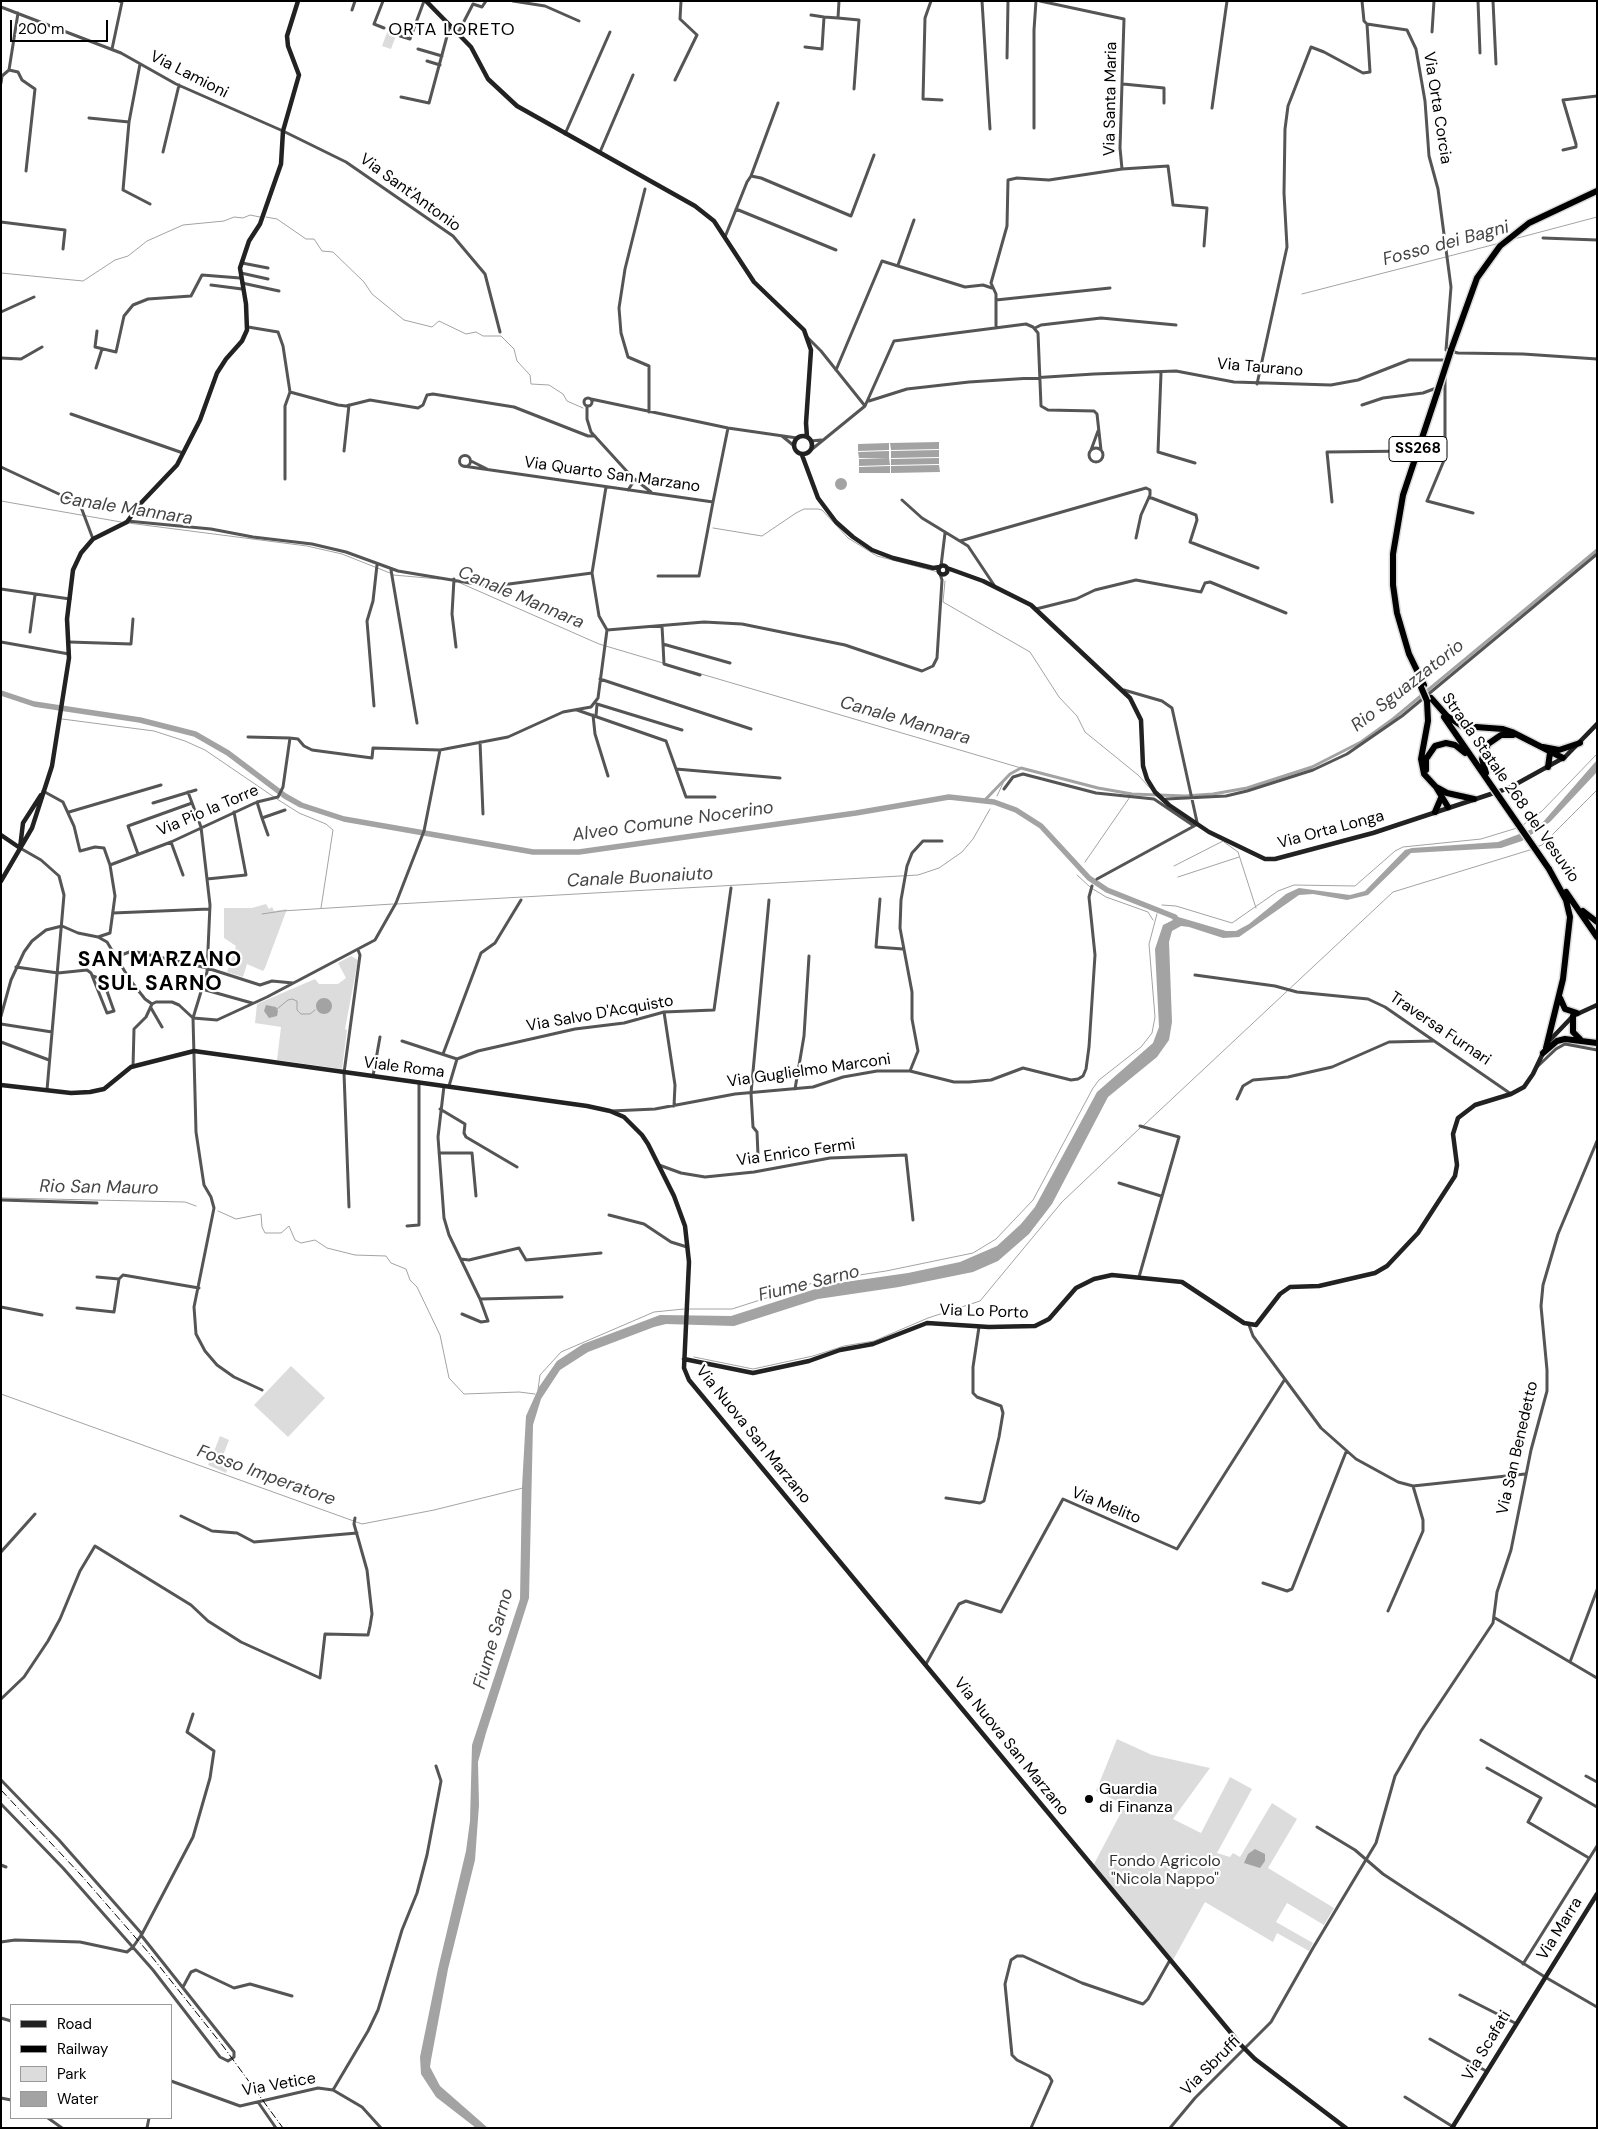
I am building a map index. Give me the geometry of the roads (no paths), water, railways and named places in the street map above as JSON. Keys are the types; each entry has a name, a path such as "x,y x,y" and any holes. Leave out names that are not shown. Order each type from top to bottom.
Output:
{"highway":[{"name":"Strada Statale 268 del Vesuvio","path":"1597,191 1542,216 1511,236 1500,246 1477,278 1449,350 1401,505 1394,542 1394,598 1409,654 1429,700 1485,776 1597,937"},
{"name":"SS268","path":"1429,700 1446,716 1462,726 1503,730 1542,747 1559,750 1580,743"},
{"name":"SS268","path":"1427,777 1421,759 1428,721 1429,700"},
{"name":"SS268","path":"1493,788 1483,766 1484,750 1493,739 1501,735 1519,736"},
{"name":"SS268","path":"1427,777 1425,766 1429,752 1435,746 1446,743 1461,749 1485,776"},
{"name":"SS268","path":"1542,747 1550,754 1564,758"},
{"path":"1559,750 1564,758"},
{"path":"1548,767 1550,754"},
{"path":"1427,777 1436,787 1448,807"},
{"path":"1436,787 1447,793 1474,799"},
{"path":"1447,793 1448,807"},
{"path":"1434,812 1441,798"},
{"name":"SS268","path":"1544,1050 1560,997 1569,928 1568,906 1550,869"},
{"name":"SS268","path":"1558,881 1586,915 1597,922"},
{"path":"1560,997 1565,1009 1575,1015 1573,1032 1580,1039"},
{"path":"1544,1050 1565,1039 1580,1039 1597,1043"}],"street":[{"path":"112,49 122,2 119,1"},
{"path":"1,881 33,824 52,766 69,654 67,618 73,570 81,553 93,539 126,523 140,504 171,472 183,454 200,420 217,373 226,359 242,341 248,327 240,278 241,263 249,241 260,224 281,164 283,131 299,76 288,46 287,36 298,1"},
{"path":"352,10 355,1"},
{"path":"382,1 374,24 384,28"},
{"path":"400,36 410,39 425,1 471,47 488,79 517,106 707,213 754,282 804,330 811,350 806,429 807,437 811,441"},
{"path":"458,33 473,4 482,7 486,1"},
{"path":"513,1 545,6 578,21"},
{"path":"675,80 697,35 680,19 681,1"},
{"path":"838,18 839,1"},
{"path":"931,1 925,18 923,99 942,100"},
{"path":"982,1 990,129"},
{"path":"1006,58 1008,1"},
{"path":"1034,128 1034,30 1038,1"},
{"name":"Via Santa Maria","path":"1038,1 1124,20 1120,148 1122,169 1168,166 1174,205 1207,208 1204,246"},
{"path":"1212,108 1227,1"},
{"path":"1257,384 1287,247 1284,175 1285,129 1288,106 1310,47 1324,52 1363,73 1370,72 1365,28 1367,24 1364,21 1362,1"},
{"path":"1432,32 1434,1"},
{"path":"1478,1 1480,53"},
{"path":"1493,1 1496,64"},
{"name":"Via Lamioni","path":"1,7 112,49 179,86 283,131"},
{"path":"1,83 2,76 9,70 18,13"},
{"path":"811,15 859,20 854,89"},
{"path":"805,47 822,49 824,17"},
{"name":"Via Orta Corcia","path":"1367,24 1407,30 1416,50 1425,101 1428,147 1438,189 1452,299 1449,350"},
{"path":"401,97 429,103 450,25"},
{"path":"565,134 610,32"},
{"path":"418,49 442,56"},
{"path":"427,61 440,64"},
{"path":"140,64 129,122 123,190 150,204"},
{"path":"9,70 18,72 22,80 35,89 26,171"},
{"path":"599,153 632,75"},
{"path":"1123,84 1164,88 1164,103"},
{"path":"163,152 179,86"},
{"path":"1563,150 1576,148 1576,144 1563,100 1597,96"},
{"path":"725,237 751,176 778,103"},
{"path":"89,118 129,122"},
{"name":"Via Sant'Antonio","path":"283,131 346,162 453,236 485,274 500,332"},
{"path":"751,176 761,178 851,216 874,155"},
{"path":"996,328 996,300 991,283 1007,226 1010,179 1049,180 1122,169"},
{"path":"645,188 625,269 619,308 621,333 628,357 649,366 649,412"},
{"path":"736,209 836,250"},
{"path":"898,265 914,220"},
{"path":"1,222 65,230 63,250"},
{"path":"1543,238 1597,240"},
{"path":"836,370 880,263 886,262 898,265 965,287 983,285 994,290"},
{"path":"241,263 268,268"},
{"path":"97,331 95,347 116,352 124,316 138,302 148,299 191,296 202,275 268,279"},
{"path":"240,278 279,291"},
{"path":"211,285 242,289"},
{"path":"996,300 1110,288"},
{"path":"1,312 34,297"},
{"path":"1035,328 1041,325 1101,318 1176,325"},
{"path":"802,455 810,451 865,406 869,401 894,341 1026,324 1035,328 1038,333 1040,404 1043,408 1092,410 1097,414 1102,456 1096,462 1090,458 1098,430"},
{"path":"248,327 276,331 280,334 290,392 285,406 285,479"},
{"path":"806,336 821,351 865,406"},
{"path":"1,358 21,359 42,347"},
{"path":"96,368 102,349"},
{"path":"1473,513 1427,501 1444,460 1446,429 1444,386 1446,360 1449,350 1455,353 1523,354 1597,359"},
{"name":"Via Taurano","path":"869,401 907,389 969,382 1176,371 1234,382 1331,385 1358,380 1408,360 1446,360"},
{"path":"1161,373 1158,452 1195,463"},
{"path":"1362,404 1383,398 1423,393 1435,387 1444,386"},
{"path":"290,392 324,403 349,405 370,400 420,408 428,395 433,394 514,407 588,436 595,436"},
{"path":"602,402 589,405 584,404 585,400 591,399 728,428 782,436 807,437"},
{"path":"591,399 587,419 595,436 632,477 653,494"},
{"path":"344,451 349,405"},
{"path":"71,414 183,454"},
{"name":"Via Quarto San Marzano","path":"463,466 713,502 728,428"},
{"path":"793,445 806,429"},
{"path":"782,436 802,455 818,498 836,522 872,550 893,558 944,569 994,586 1023,600 1124,690 1162,701 1172,708 1196,824"},
{"path":"811,441 822,440"},
{"path":"807,467 811,441"},
{"path":"1091,450 1094,448 1100,450"},
{"path":"1332,502 1327,452 1412,451"},
{"path":"1422,453 1444,460"},
{"path":"470,460 468,465 463,466 459,462 460,457 465,455 470,460 492,471"},
{"path":"1,467 76,502 93,539"},
{"path":"628,490 632,484 632,477"},
{"path":"606,487 592,573 599,616 608,630 604,645 598,698 594,715 595,734 608,776"},
{"path":"960,541 1146,488 1150,490 1149,498 1141,515 1136,538"},
{"path":"1149,498 1196,515 1197,520 1190,542 1258,568"},
{"path":"902,500 922,518 968,546 994,586"},
{"path":"658,576 699,576 713,502"},
{"path":"126,523 214,529 253,537 312,544 346,552 391,573 494,586 592,573"},
{"path":"608,630 710,622 751,625 856,648 922,671 933,666 936,658 944,569 945,532"},
{"path":"1164,799 1226,796 1274,784 1313,770 1361,746 1402,716 1597,554"},
{"path":"374,706 367,621 373,601 376,567"},
{"path":"391,573 417,723"},
{"path":"1035,609 1076,599 1095,590 1136,580 1201,592 1205,583 1210,582 1286,613"},
{"path":"454,581 452,614 456,647"},
{"path":"1,589 70,599"},
{"path":"30,632 35,594"},
{"path":"69,642 131,644 134,619"},
{"path":"662,626 664,663 700,676"},
{"path":"1,642 69,654"},
{"path":"662,644 730,663"},
{"path":"600,679 751,729"},
{"name":"Via Orta Longa","path":"1124,690 1133,702 1142,726 1143,766 1147,779 1155,792 1196,824 1256,856 1270,860 1373,833 1509,788 1564,758 1597,724"},
{"path":"1133,702 1135,694"},
{"path":"248,737 298,739 304,746 312,750 372,758 373,748 440,750 519,733 563,712 591,707 598,698"},
{"path":"597,704 682,730"},
{"path":"574,709 666,741 686,797 715,797"},
{"name":"Via Pio la Torre","path":"110,865 171,842 201,826 257,802 278,797 282,790 290,738"},
{"path":"480,742 483,814"},
{"path":"133,1067 134,1029 146,1017 151,1006 156,1002 172,1002 179,1005 193,1018 218,1020 293,984 358,950 379,936 395,905 424,831 440,750"},
{"path":"676,769 780,778"},
{"path":"1004,789 1013,777 1023,774 1096,793 1154,799 1196,824"},
{"path":"69,812 160,785"},
{"path":"153,803 196,790"},
{"path":"43,791 63,802 69,812 80,851 95,847 104,848 110,865 115,896 110,933 98,937"},
{"path":"20,848 20,833 23,821 43,791"},
{"path":"188,792 201,826 209,909 207,968 193,1018 196,1132 204,1185 211,1197 214,1208 194,1307 194,1320 196,1334 205,1352 217,1365 234,1377 262,1390"},
{"path":"257,802 268,835"},
{"path":"138,854 128,826 192,803"},
{"path":"262,818 285,810"},
{"path":"207,880 246,875 234,812"},
{"path":"23,821 32,822 33,824"},
{"path":"1096,879 1196,824"},
{"path":"20,833 24,837 27,836"},
{"path":"13,843 20,833"},
{"path":"1,835 41,860 59,876 64,895 47,1090"},
{"path":"910,1071 918,1051 912,1019 912,992 903,949 900,913 905,876 909,859 918,846 929,840 942,842"},
{"path":"171,842 183,875"},
{"name":"Via Guglielmo Marconi","path":"610,1111 674,1106 751,1093 795,1089 825,1084 843,1076 861,1073 910,1071 954,1082 992,1080 1023,1068 1071,1080 1083,1076 1089,1047 1095,955 1089,897 1092,886"},
{"name":"Via Salvo D'Acquisto","path":"457,1059 478,1051 575,1029 624,1023 664,1012 714,1010 731,888"},
{"path":"880,899 876,947 903,949"},
{"path":"443,1054 481,953 495,943 520,900"},
{"path":"758,1155 757,1132 753,1126 751,1093 769,900"},
{"path":"113,913 209,909"},
{"path":"1,1016 16,967 32,942 46,930 62,926 78,933 98,937 112,946 116,957 151,1006 162,1027"},
{"path":"349,1207 344,1073 360,955 358,950"},
{"path":"116,957 132,951 207,968 260,985 280,980 293,984"},
{"path":"795,1089 804,1036 809,956"},
{"path":"16,967 58,973 83,969 92,976 102,980 114,1011 107,1013 92,976"},
{"name":"Traversa Furnari","path":"1195,975 1288,990 1368,999 1386,1007 1511,1094"},
{"path":"202,989 252,1003"},
{"path":"1538,1066 1544,1050 1557,1030 1575,1015 1597,1006"},
{"path":"664,1012 675,1085 674,1106"},
{"path":"1,1024 52,1032"},
{"path":"373,1076 380,1037"},
{"path":"1237,1099 1243,1086 1253,1080 1288,1077 1332,1067 1388,1042 1434,1041"},
{"path":"1,1042 49,1060"},
{"path":"402,1042 457,1059 440,1109 438,1153 444,1218 488,1321 481,1322 462,1314"},
{"path":"1526,1474 1413,1486 1398,1482 1346,1452 1321,1428 1253,1336 1249,1325 1259,1323 1280,1294 1290,1287 1319,1286 1376,1273 1387,1266 1418,1234 1456,1176 1457,1165 1453,1134 1458,1118 1475,1105 1511,1094 1524,1087 1538,1066 1556,1049 1565,1044 1597,1050"},
{"path":"1,1085 70,1092 104,1089 133,1067 194,1051"},
{"name":"Viale Roma","path":"194,1051 344,1073 419,1081 610,1111"},
{"path":"406,1226 419,1225 419,1081"},
{"path":"440,1109 465,1124 464,1133 466,1137 517,1167"},
{"path":"610,1111 624,1117 642,1135 679,1210 688,1247 684,1359"},
{"path":"1139,1277 1179,1137 1141,1127"},
{"name":"Via San Benedetto","path":"1495,1618 1497,1592 1511,1550 1526,1474 1547,1391 1541,1306 1544,1285 1558,1234 1597,1141"},
{"path":"438,1153 472,1153 476,1196"},
{"name":"Via Enrico Fermi","path":"656,1164 681,1173 705,1177 754,1172 830,1158 906,1155 913,1220"},
{"path":"1118,1182 1161,1196"},
{"path":"1,1200 97,1203"},
{"path":"609,1214 644,1224 671,1242 688,1247"},
{"path":"461,1259 470,1260 519,1248 526,1260 601,1253"},
{"path":"77,1308 114,1312 119,1279 123,1275 199,1288"},
{"name":"Via Lo Porto","path":"684,1359 743,1372 759,1372 808,1361 840,1350 873,1344 927,1322 979,1327 1017,1328 1039,1325 1049,1319 1069,1294 1083,1283 1104,1276 1139,1277 1182,1282 1249,1325"},
{"path":"96,1277 119,1279"},
{"path":"480,1299 562,1298"},
{"path":"1,1307 42,1315"},
{"path":"946,1498 980,1503 984,1501 999,1437 1003,1413 1001,1406 977,1397 973,1392 973,1367 979,1327"},
{"name":"Via Nuova San Marzano","path":"684,1359 685,1371 689,1380 1245,2049 1274,2074 1346,2128"},
{"name":"Via Melito","path":"926,1664 959,1604 966,1601 1001,1612 1063,1499 1177,1549 1285,1379"},
{"path":"1263,1583 1287,1591 1292,1589 1346,1452"},
{"path":"1388,1612 1423,1531 1423,1520 1413,1486"},
{"path":"1,1552 35,1514"},
{"path":"181,1516 212,1532 237,1532 254,1542 357,1533"},
{"path":"1,1699 20,1682 48,1641 80,1571 95,1546 191,1605 208,1621 241,1642 320,1678 325,1634 368,1635 370,1626 372,1614 367,1570 354,1520"},
{"path":"1570,1662 1597,1590"},
{"path":"1495,1618 1597,1678"},
{"name":"Via Sbruffi","path":"1170,2128 1195,2098 1271,2022 1378,1837 1395,1776 1421,1731 1482,1641 1495,1618"},
{"path":"1,1942 15,1940 80,1942 126,1952 133,1947 193,1837 210,1778 214,1751 187,1732 193,1714"},
{"path":"1481,1740 1597,1807"},
{"path":"334,2090 374,2017 417,1893 427,1855 441,1781 436,1766"},
{"path":"1487,1768 1541,1798 1528,1822 1589,1858"},
{"path":"1586,1776 1597,1782"},
{"path":"1,1780 65,1848 141,1935 234,2052 234,2057 228,2061 220,2057 133,1947 64,1868 1,1804"},
{"path":"1317,1827 1355,1850 1418,1897 1523,1964 1597,2007"},
{"path":"1523,1964 1597,1846"},
{"path":"1,1865 6,1867"},
{"name":"Via Marra","path":"1545,1977 1597,1894"},
{"path":"1031,2128 1052,2081 1049,2076 1016,2060 1012,2055 1005,1984 1011,1960 1017,1956 1023,1956 1082,1982 1143,2004 1148,1999 1170,1959"},
{"path":"183,1987 192,1972 196,1970 234,1988 250,1984 292,1996"},
{"name":"Via Scafati","path":"1454,2127 1515,2023 1545,1977"},
{"path":"1460,1995 1515,2023"},
{"path":"1430,2039 1486,2071"},
{"name":"Via Vetice","path":"172,2081 240,2106 318,2088 334,2090 362,2106 381,2128"},
{"path":"1405,2097 1454,2127"},
{"path":"258,2102 276,2128"},
{"path":"49,2119 62,2128"}],"water":[{"path":"939,442 939,449 891,450 890,443"},
{"path":"889,443 889,450 858,451 858,444"},
{"path":"939,450 939,457 891,458 891,451"},
{"path":"889,451 889,458 859,458 858,452"},
{"path":"889,458 890,465 859,466 859,459"},
{"path":"939,458 939,464 891,465 891,459"},
{"path":"939,465 940,472 891,473 891,466"},
{"path":"890,466 890,473 859,473 859,467"},
{"path":"841,478 847,484 841,490 835,484"},
{"name":"Fiume Sarno","path":"1597,760 1597,772 1550,822 1522,841 1501,848 1411,853 1368,895 1347,900 1313,894 1299,895 1239,937 1223,938 1181,926 1172,931 1169,942 1172,1022 1169,1040 1157,1057 1108,1097 1052,1204 1029,1234 998,1261 973,1272 899,1287 818,1299 734,1326 666,1324 588,1352 560,1370 541,1399 533,1425 529,1598 478,1762 479,1805 475,1860 448,1969 430,2067 440,2086 488,2128 476,2128 436,2097 421,2074 420,2057 438,1969 466,1851 470,1821 472,1745 520,1599 522,1487 526,1416 539,1387 557,1361 583,1344 660,1315 731,1316 831,1284 908,1273 960,1262 997,1246 1021,1224 1035,1207 1097,1092 1153,1043 1159,1027 1155,949 1163,925 1173,920 1168,914 1226,931 1236,931 1249,924 1286,894 1299,888 1350,895 1365,891 1405,850 1498,842 1530,830 1543,822"},
{"path":"321,998 327,998 332,1003 330,1012 321,1014 316,1009 316,1003"},
{"path":"266,1005 276,1007 278,1011 277,1016 269,1018 264,1011"},
{"path":"1255,1849 1265,1854 1265,1861 1260,1868 1244,1863 1248,1854"}],"waterway":[{"path":"1,273 83,281 115,260 128,256 147,241 183,225 224,221 234,217 243,218 250,215 260,217"},
{"path":"266,217 277,219 306,239 314,239 322,251 333,252 364,282 372,294 404,320 432,327 439,321 466,334 476,332 483,336 501,336 514,349 517,361 530,375 531,384 549,385 563,394 567,401 583,408"},
{"name":"Fosso dei Bagni","path":"1514,239 1597,217"},
{"name":"Fosso dei Bagni","path":"1302,294 1500,243"},
{"name":"Canale Mannara","path":"1,501 121,522"},
{"path":"713,528 762,536 804,509 818,509 822,510 848,538 877,556 938,572"},
{"name":"Canale Mannara","path":"128,523 307,546 342,554 390,573"},
{"name":"Rio Sguazzatorio","path":"984,801 1010,774 1021,768 1098,788 1132,794 1185,796 1213,794 1247,788 1312,767 1361,742 1393,719 1597,550"},
{"name":"Canale Mannara","path":"393,575 439,579"},
{"path":"945,581 943,602 1030,652 1059,697 1077,716 1085,732 1138,775 1150,788"},
{"name":"Canale Mannara","path":"458,582 599,644 663,663"},
{"name":"Canale Mannara","path":"691,671 1021,768"},
{"name":"Alveo Comune Nocerino","path":"1,693 34,704 140,720 195,734 228,753 285,796 301,805 344,819 533,852 579,852 856,813 949,797 994,802 1016,810 1041,826 1089,878 1107,890 1175,917"},
{"path":"62,719 154,731 185,741 205,750 274,797"},
{"path":"1523,825 1542,811 1597,754"},
{"name":"Canale Buonaiuto","path":"997,796 1005,779"},
{"path":"1536,847 1542,845 1597,790"},
{"path":"1085,862 1132,794"},
{"path":"277,799 299,813 326,824 333,830 321,908"},
{"name":"Canale Buonaiuto","path":"397,904 918,875 939,868 962,852 973,839 990,809"},
{"path":"1162,905 1176,906 1232,923 1278,891 1294,885 1355,886 1395,851 1403,847 1481,839 1517,828"},
{"path":"1174,866 1223,841"},
{"path":"1224,842 1238,852 1256,908"},
{"path":"1143,1126 1393,892 1533,849"},
{"path":"1178,877 1239,857"},
{"path":"1077,875 1090,887"},
{"path":"1093,889 1106,897 1148,912 1153,920"},
{"name":"Canale Buonaiuto","path":"262,914 393,904"},
{"path":"688,1309 732,1309 819,1281 886,1271 973,1253 996,1239 1033,1200 1099,1080 1141,1047 1152,1033 1155,1017 1149,944 1157,914"},
{"path":"277,1009 292,999 297,1001 297,1010 301,1014 310,1014 315,1010"},
{"path":"694,1357 753,1369 813,1356 844,1346 874,1341 928,1318 980,1301 1062,1202 1140,1128"},
{"name":"Rio San Mauro","path":"1,1198 185,1202 196,1206"},
{"name":"Rio San Mauro","path":"218,1211 236,1219 261,1214 262,1227 265,1233 281,1233 289,1226 295,1240 301,1243 315,1240 327,1248 355,1255 386,1256 391,1263 406,1269 410,1280 417,1287 440,1335 449,1378 464,1394 519,1392 535,1394"},
{"path":"538,1390 540,1375 561,1352 654,1312 684,1309"},
{"name":"Fosso Imperatore","path":"1,1394 362,1524 434,1510 523,1488"}],"railway":[{"path":"1,1790 81,1875 148,1952 223,2046 283,2128"}],"place":[{"name":"Guardia di Finanza","path":"1089,1799"}],"district":[{"name":"ORTA LORETO","path":"452,30"},
{"name":"SAN MARZANO SUL SARNO","path":"160,972"}],"park label":[{"name":"Fondo Agricolo \"Nicola Nappo\"","path":"1165,1871"}]}
